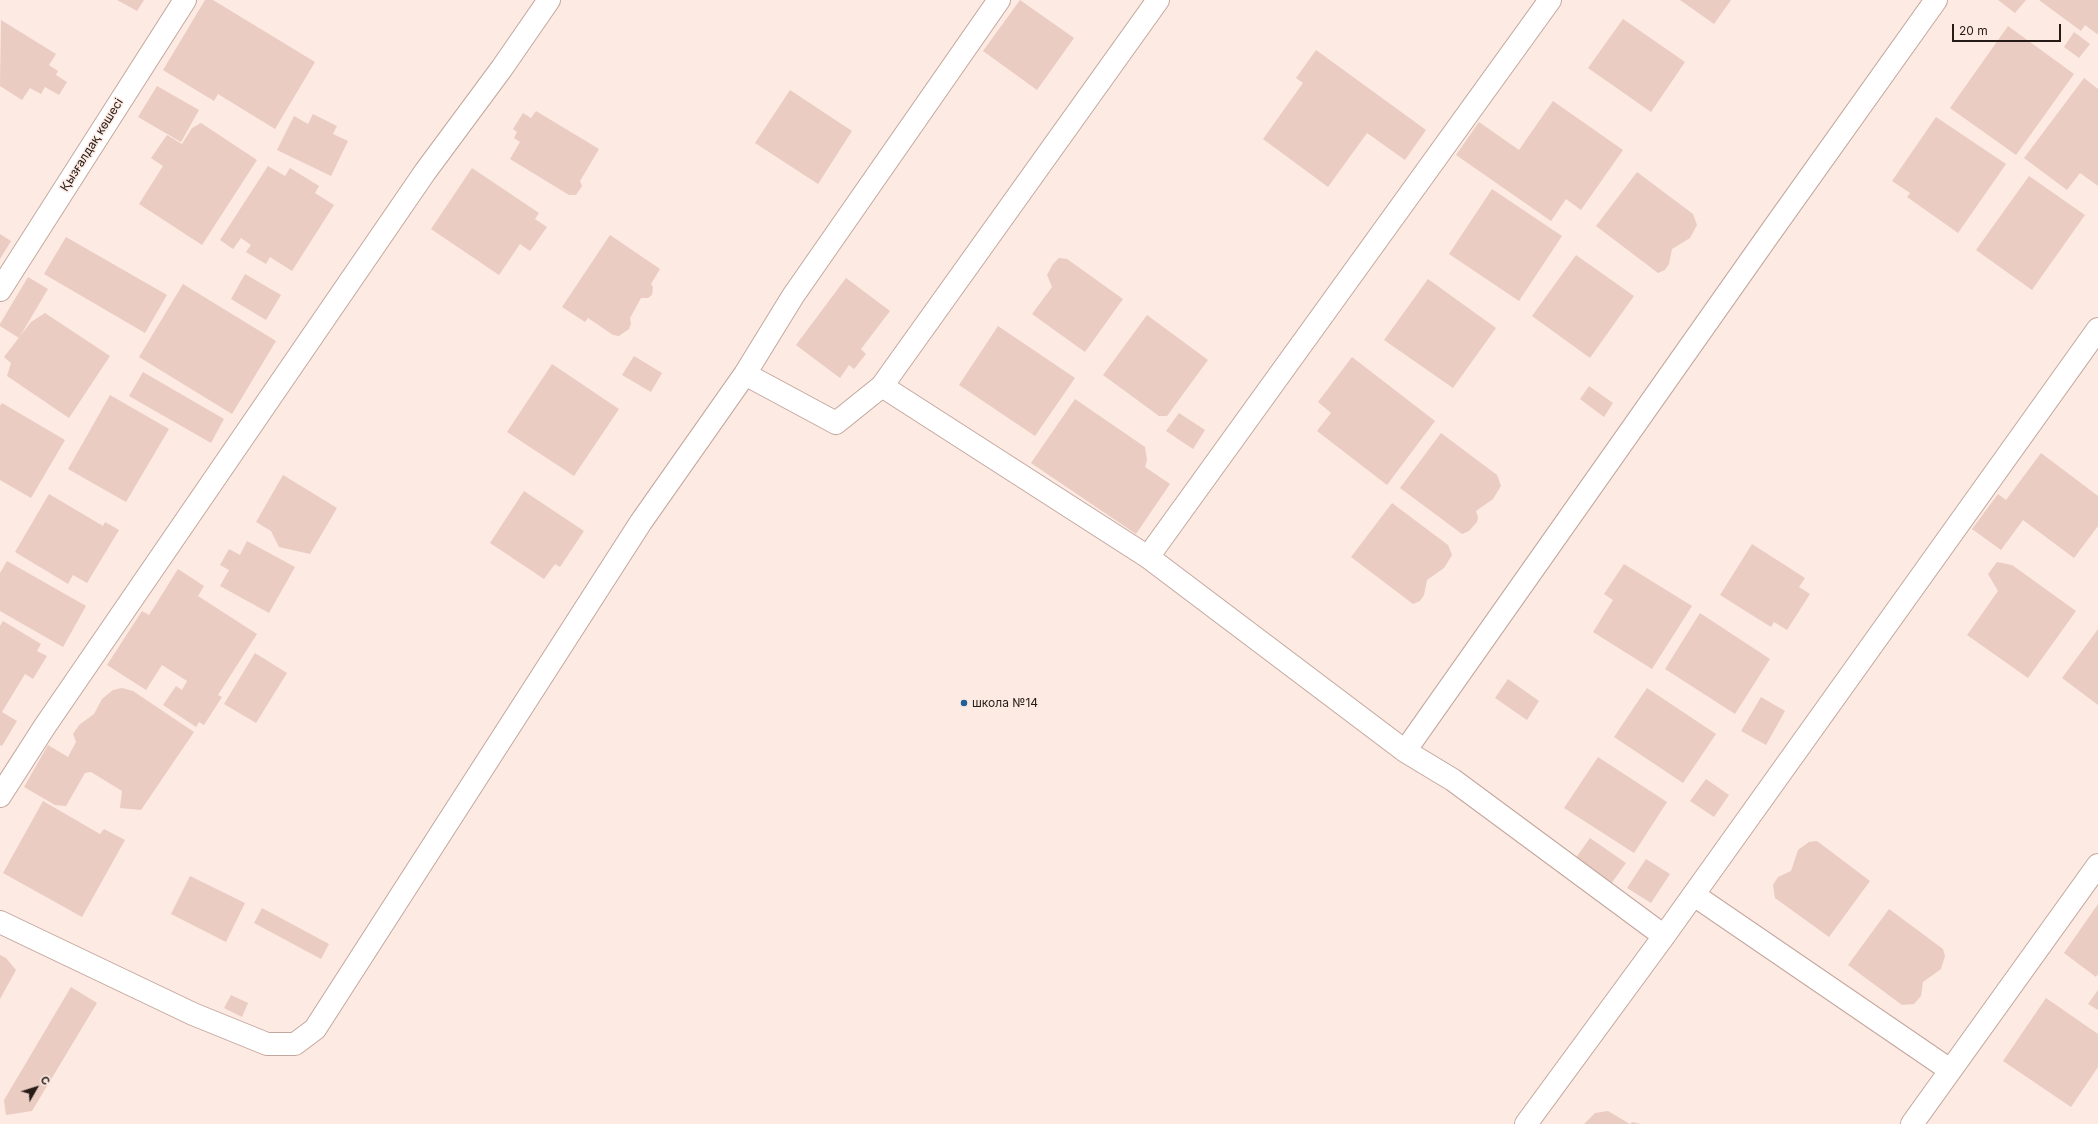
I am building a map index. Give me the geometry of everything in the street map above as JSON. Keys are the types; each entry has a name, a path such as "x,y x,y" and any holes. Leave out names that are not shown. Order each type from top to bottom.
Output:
{"street":[{"name":"Қызғалдақ көшесі","path":"0,290 185,0"},
{"path":"0,796 45,726 425,172 502,68 549,0"},
{"path":"0,922 193,1014 267,1044 295,1044 315,1029 641,522 745,374 793,296 999,0"},
{"path":"745,374 836,423 882,386 1158,0"},
{"path":"1148,557 1550,0"},
{"path":"1405,751 1936,0"},
{"path":"1526,1124 1694,895 2098,329"},
{"path":"882,386 1148,557 1405,751 1453,780 1664,936"},
{"path":"1912,1124 2098,865"},
{"path":"1694,895 1950,1070"}],"building":[{"path":"117,0 144,0 137,11"},
{"path":"205,0 213,0 315,62 275,129 218,94 214,101 163,70"},
{"path":"1020,0 1074,38 1037,90 983,51"},
{"path":"1680,0 1731,0 1714,24"},
{"path":"1998,0 2026,0 2015,13"},
{"path":"2039,0 2098,0 2098,33 2097,34 2085,25 2081,31"},
{"path":"1623,19 1685,62 1651,112 1588,68"},
{"path":"1,20 56,54 49,65 58,71 56,75 67,82 59,95 45,87 41,94 30,88 22,100 0,86"},
{"path":"2008,26 2074,74 2016,155 1950,108"},
{"path":"2074,32 2090,44 2079,58 2064,47"},
{"path":"1316,50 1426,130 1405,160 1367,133 1328,187 1263,139 1303,83 1296,78"},
{"path":"2084,78 2098,89 2098,186 2080,173 2067,190 2024,158"},
{"path":"157,86 199,110 181,142 138,117"},
{"path":"790,90 852,131 818,184 755,143"},
{"path":"1553,101 1623,150 1581,210 1566,199 1551,221 1456,155 1479,122 1519,150"},
{"path":"536,111 599,149 580,181 582,186 576,195 569,195 510,159 520,142 514,138 517,132 513,129 523,113 531,118"},
{"path":"313,114 337,126 333,134 348,141 331,176 277,150 294,116 308,124"},
{"path":"1936,117 2006,164 1958,233 1907,197 1910,193 1892,181"},
{"path":"201,123 257,160 202,245 139,204 163,166 151,158 167,135 182,144 192,128"},
{"path":"268,166 285,176 290,168 319,186 315,193 334,205 292,271 270,257 266,264 246,252 251,245 241,238 233,249 220,240"},
{"path":"472,168 539,213 535,219 547,227 530,251 520,244 499,275 431,229"},
{"path":"1637,172 1693,214 1697,225 1690,238 1672,249 1669,264 1665,270 1658,273 1596,226"},
{"path":"2029,176 2085,215 2032,290 1976,250"},
{"path":"1492,189 1562,236 1519,301 1449,254"},
{"path":"0,234 11,241 0,259"},
{"path":"610,235 660,269 651,284 653,287 652,295 648,298 641,298 630,318 631,324 629,329 619,336 613,335 588,318 585,322 562,307"},
{"path":"66,237 167,295 145,333 44,274"},
{"path":"1576,255 1634,296 1590,358 1532,316"},
{"path":"1059,258 1067,259 1123,299 1085,352 1032,314 1052,287 1047,275 1053,264"},
{"path":"245,274 281,295 266,320 231,299"},
{"path":"28,277 48,289 19,338 0,326 0,324"},
{"path":"846,278 890,311 861,349 866,354 854,369 849,365 840,378 796,345"},
{"path":"1428,279 1496,328 1453,388 1384,340"},
{"path":"183,284 276,341 232,414 139,357"},
{"path":"45,313 110,356 69,418 7,376 11,363 4,357 31,322"},
{"path":"1147,315 1208,360 1167,416 1159,416 1103,375"},
{"path":"998,326 1075,378 1035,436 959,385"},
{"path":"634,356 662,373 651,392 622,375"},
{"path":"1352,357 1435,421 1387,485 1317,431 1331,413 1318,402"},
{"path":"552,364 619,409 574,476 507,432"},
{"path":"143,372 224,419 211,443 129,396"},
{"path":"1589,386 1613,403 1604,417 1580,399"},
{"path":"110,395 169,429 126,502 68,469"},
{"path":"1075,399 1145,447 1147,460 1145,467 1170,484 1136,534 1031,463"},
{"path":"2,403 65,440 31,498 0,480 0,406"},
{"path":"1179,413 1205,430 1193,449 1166,431"},
{"path":"1441,433 1497,475 1501,486 1493,499 1476,511 1478,517 1477,522 1469,531 1462,534 1400,488"},
{"path":"2041,453 2098,496 2098,526 2074,558 2023,520 2001,550 1972,529 1998,494 2006,500"},
{"path":"283,475 337,508 310,554 279,547 271,531 256,522"},
{"path":"524,491 584,531 560,567 555,564 544,579 490,543"},
{"path":"49,494 103,526 105,522 119,530 87,583 73,575 68,584 15,552"},
{"path":"1392,503 1448,545 1452,555 1444,568 1427,580 1424,595 1420,601 1413,604 1351,557"},
{"path":"247,541 295,567 269,613 220,586 229,570 220,565 229,549 240,555"},
{"path":"1752,544 1805,578 1799,587 1810,594 1787,630 1774,622 1771,627 1720,595"},
{"path":"7,561 86,606 63,647 0,611 0,573"},
{"path":"1997,562 2012,565 2076,611 2028,678 1967,635 1998,591 1988,574"},
{"path":"1624,564 1692,606 1652,669 1593,632 1613,600 1604,594"},
{"path":"178,569 204,586 198,596 257,634 218,695 222,697 204,725 199,722 196,727 163,705 176,686 182,690 187,681 162,665 146,690 107,665 142,611 149,615"},
{"path":"1700,613 1770,659 1735,714 1665,669"},
{"path":"3,621 41,644 37,651 47,656 33,679 25,674 2,712 17,721 2,746 0,745 0,626"},
{"path":"2098,629 2098,705 2062,678"},
{"path":"255,653 287,673 256,723 224,704"},
{"path":"1508,679 1539,701 1527,720 1495,698"},
{"path":"122,688 133,691 194,732 141,810 120,808 122,791 91,772 85,773 66,806 55,805 24,787 48,745 68,757 76,742 73,734 79,725 94,714 102,699 113,690"},
{"path":"1647,688 1716,734 1683,783 1614,737"},
{"path":"1761,697 1785,711 1766,745 1741,731"},
{"path":"1598,757 1667,802 1634,853 1564,808"},
{"path":"1706,779 1729,795 1714,817 1690,801"},
{"path":"43,801 100,834 104,829 125,840 82,917 3,873"},
{"path":"1590,838 1626,863 1611,884 1575,859"},
{"path":"1817,841 1870,881 1829,937 1775,898 1773,885 1778,877 1791,871 1798,850 1809,842"},
{"path":"1646,859 1670,874 1651,903 1627,888"},
{"path":"190,876 245,903 226,942 171,914"},
{"path":"2098,904 2098,974 2096,977 2064,953"},
{"path":"262,908 329,944 321,959 254,923"},
{"path":"1889,909 1943,949 1945,956 1941,969 1923,982 1921,996 1914,1004 1902,1005 1848,965"},
{"path":"0,955 6,958 16,970 0,999"},
{"path":"71,987 97,1003 32,1111 6,1115 4,1100"},
{"path":"2098,990 2098,1010 2088,1004"},
{"path":"231,995 248,1003 242,1017 224,1008"},
{"path":"2046,998 2098,1034 2098,1067 2071,1107 2003,1061"},
{"path":"1608,1111 1630,1124 1584,1124 1595,1113"},
{"path":"1632,1122 1641,1124 1630,1124"}],"place":[{"name":"школа №14","path":"964,703"}]}
